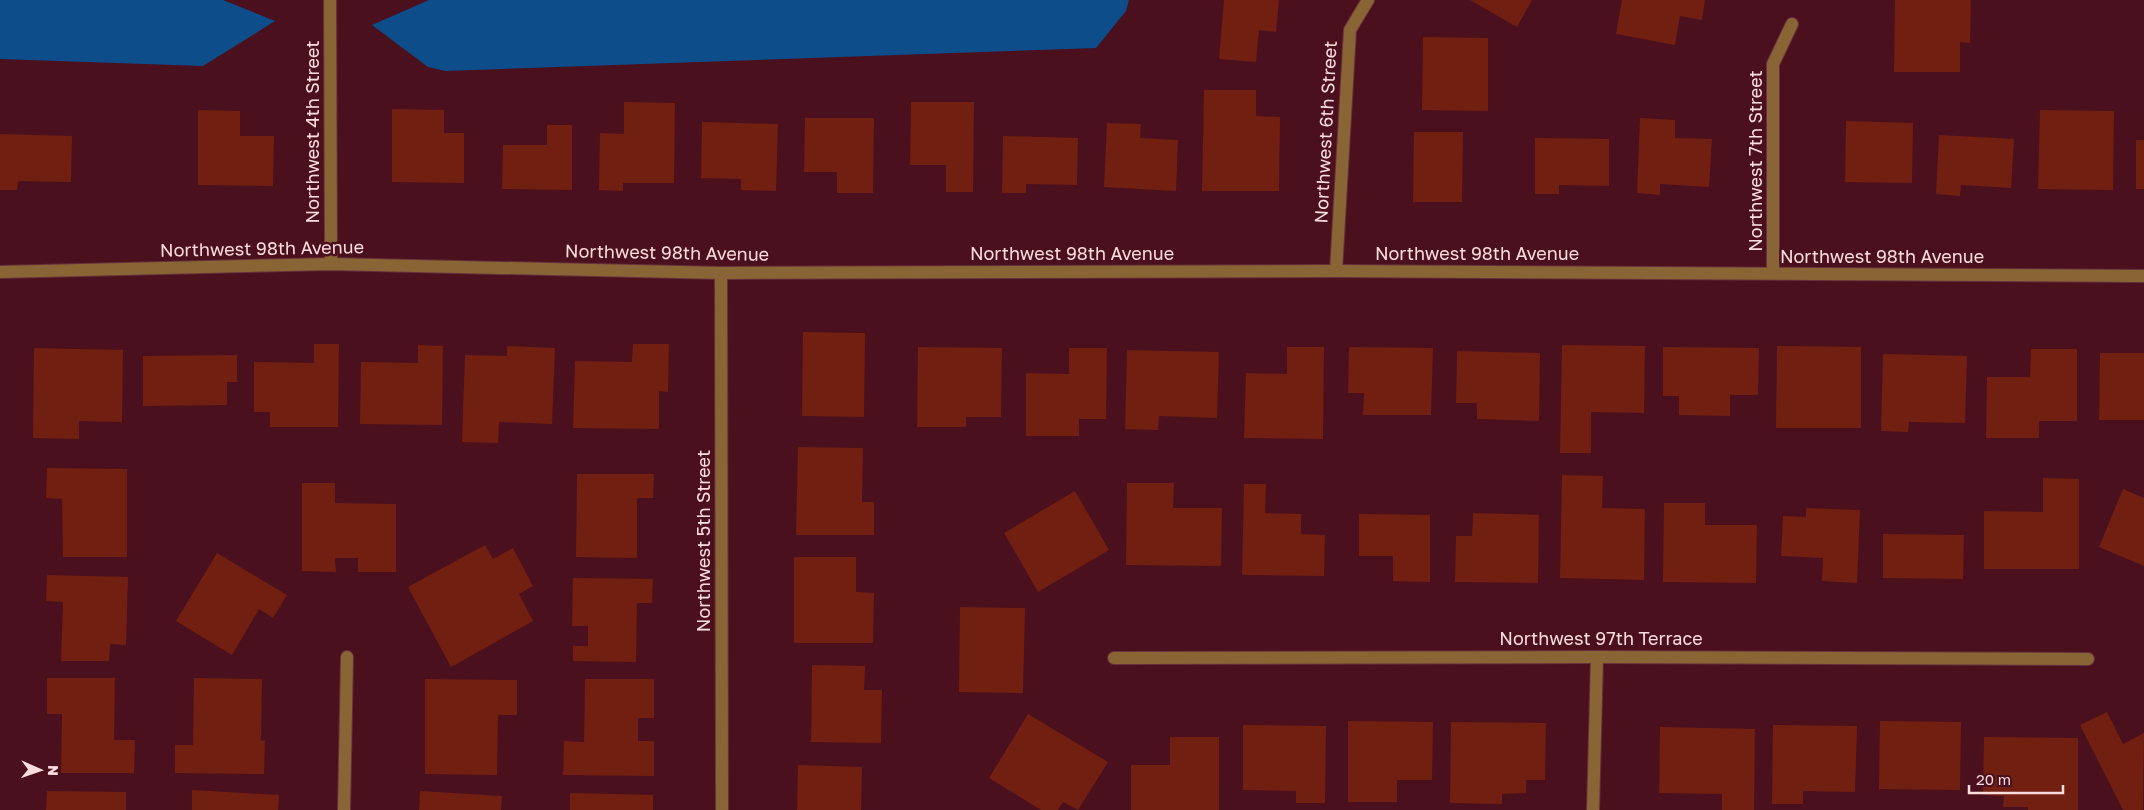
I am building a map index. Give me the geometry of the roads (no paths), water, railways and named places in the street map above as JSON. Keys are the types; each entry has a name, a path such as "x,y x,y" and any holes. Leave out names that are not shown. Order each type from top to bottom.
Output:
{"street":[{"name":"Northwest 4th Street","path":"330,0 331,264"},
{"name":"Northwest 6th Street","path":"1336,271 1350,30 1368,0"},
{"name":"Northwest 7th Street","path":"1772,273 1773,64 1792,24"},
{"name":"Northwest 98th Avenue","path":"0,272 331,264 721,272 1336,271 2144,276"},
{"name":"Northwest 5th Street","path":"721,272 722,810"},
{"path":"344,810 347,657"},
{"path":"1593,810 1596,657"},
{"name":"Northwest 97th Terrace","path":"1114,658 2088,659"}],"water":[{"path":"0,0 223,0 275,21 203,66 0,59"},
{"path":"429,0 1129,0 1126,11 1096,48 445,71 428,67 372,25"}]}
